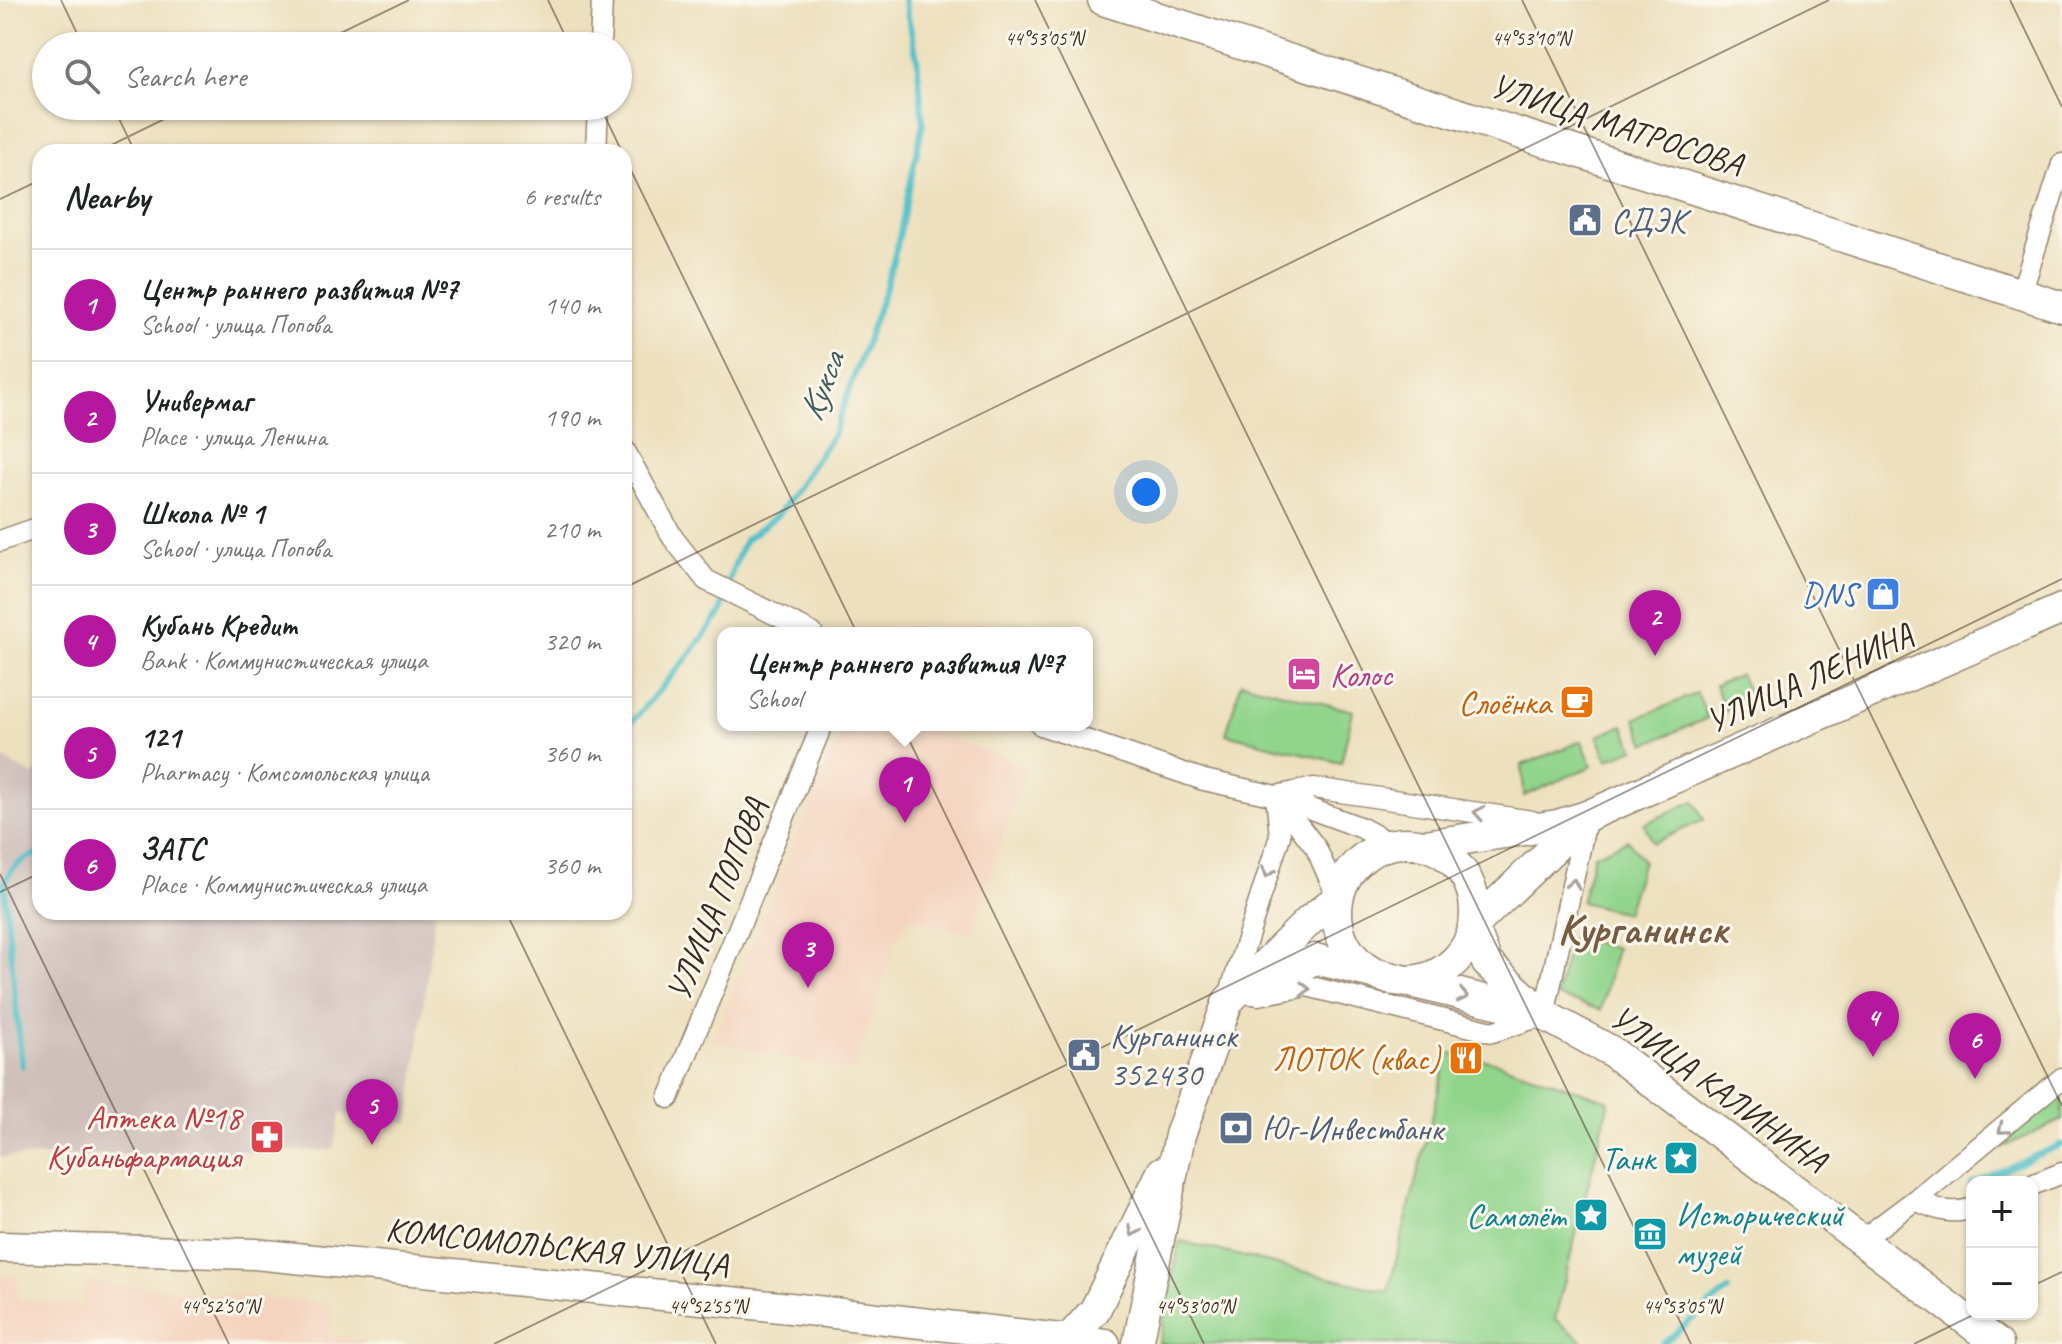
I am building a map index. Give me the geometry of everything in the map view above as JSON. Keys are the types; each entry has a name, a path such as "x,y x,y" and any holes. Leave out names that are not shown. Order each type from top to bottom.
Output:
{"street":[{"path":"601,32 602,0"},
{"name":"УЛИЦА МАТРОСОВА","path":"1103,0 2062,307"},
{"path":"596,144 597,120"},
{"path":"2021,294 2062,164"},
{"path":"632,464 673,538 706,580 799,627"},
{"path":"0,541 32,530"},
{"name":"УЛИЦА ЛЕНИНА","path":"1425,845 1557,825 1587,816 2062,609"},
{"name":"УЛИЦА ПОПОВА","path":"669,1098 820,731"},
{"path":"1059,731 1204,780 1276,796 1362,828 1391,844"},
{"path":"1276,796 1314,788 1557,825"},
{"path":"1276,796 1316,848 1338,898"},
{"path":"1068,1340 1095,1310 1180,1135 1228,1001 1280,836 1276,796"},
{"path":"1228,1001 1307,986 1492,1032 1544,1015 1587,816"},
{"name":"УЛИЦА ЛЕНИНА","path":"1473,926 1587,816"},
{"path":"1228,1001 1315,959 1387,978 1405,981 1424,979 1441,971 1462,952 1473,926 1474,903 1468,881 1455,862 1425,845 1391,844 1372,851 1356,863 1345,879 1338,898 1340,932 1347,948 1371,972 1387,978"},
{"path":"1228,1001 1310,920 1338,898"},
{"name":"УЛИЦА КАЛИНИНА","path":"1473,926 1487,963 1544,1015 1611,1051 1998,1344"},
{"name":"УЛИЦА КАЛИНИНА","path":"1387,978 1544,1015"},
{"path":"1863,1239 2062,1078"},
{"path":"1138,1344 1180,1135"},
{"path":"2038,1183 2062,1173"},
{"path":"1915,1200 1940,1211 1966,1211"},
{"name":"КОМСОМОЛЬСКАЯ УЛИЦА","path":"0,1247 255,1254 790,1308 1105,1344"}],"shaded area":[{"path":"841,731 934,731 1027,766 971,934 908,919 898,936 854,1073 713,1041"},
{"path":"0,757 32,774 32,920 434,920 409,1123 341,1113 333,1150 0,1157"},
{"path":"0,1277 19,1278 18,1299 83,1305 85,1282 333,1304 330,1337 364,1340 364,1344 0,1344"}],"green space":[{"path":"1740,674 1751,698 1725,711 1715,685"},
{"path":"1241,682 1353,711 1341,763 1226,734"},
{"path":"1697,693 1708,718 1646,744 1635,719"},
{"path":"1624,725 1634,749 1607,760 1598,736"},
{"path":"1582,741 1592,766 1524,796 1522,765"},
{"path":"1694,801 1704,820 1653,843 1644,824"},
{"path":"1628,840 1643,861 1626,913 1581,902 1594,855"},
{"path":"1572,937 1616,948 1601,1010 1556,996"},
{"path":"1448,1053 1491,1061 1609,1101 1555,1319 1586,1344 1159,1344 1180,1241 1388,1292"},
{"path":"2062,1090 2062,1120 2003,1147 2001,1143"}],"waterway":[{"name":"Кукса","path":"632,722 721,613 732,571 745,540 779,514 833,435 885,290 923,123 917,57 904,0"},
{"name":"Кукса","path":"22,1066 4,884 18,864 32,856"},
{"name":"Кукса","path":"1990,1176 2062,1144"},
{"name":"Кукса","path":"1662,1344 1728,1290"}],"place":[{"name":"СДЭК","path":"1585,220"},
{"name":"DNS","path":"1883,594"},
{"name":"Универмаг","path":"1655,656"},
{"name":"Колос","path":"1304,674"},
{"name":"Слоёнка","path":"1577,702"},
{"name":"Центр раннего развития №7","path":"905,823"},
{"name":"Школа № 1","path":"808,988"},
{"name":"Курганинск 352430","path":"1084,1055"},
{"name":"Кубань Кредит","path":"1873,1057"},
{"name":"ЛОТОК (квас)","path":"1466,1058"},
{"name":"ЗАГС","path":"1975,1079"},
{"name":"Юг-Инвестбанк","path":"1236,1128"},
{"name":"Аптека №18 Кубаньфармация","path":"267,1137"},
{"name":"121","path":"372,1145"},
{"name":"Танк","path":"1681,1158"},
{"name":"Самолёт","path":"1591,1215"},
{"name":"Исторический музей","path":"1650,1234"}],"district":[{"name":"Курганинск","path":"1643,928"}]}
